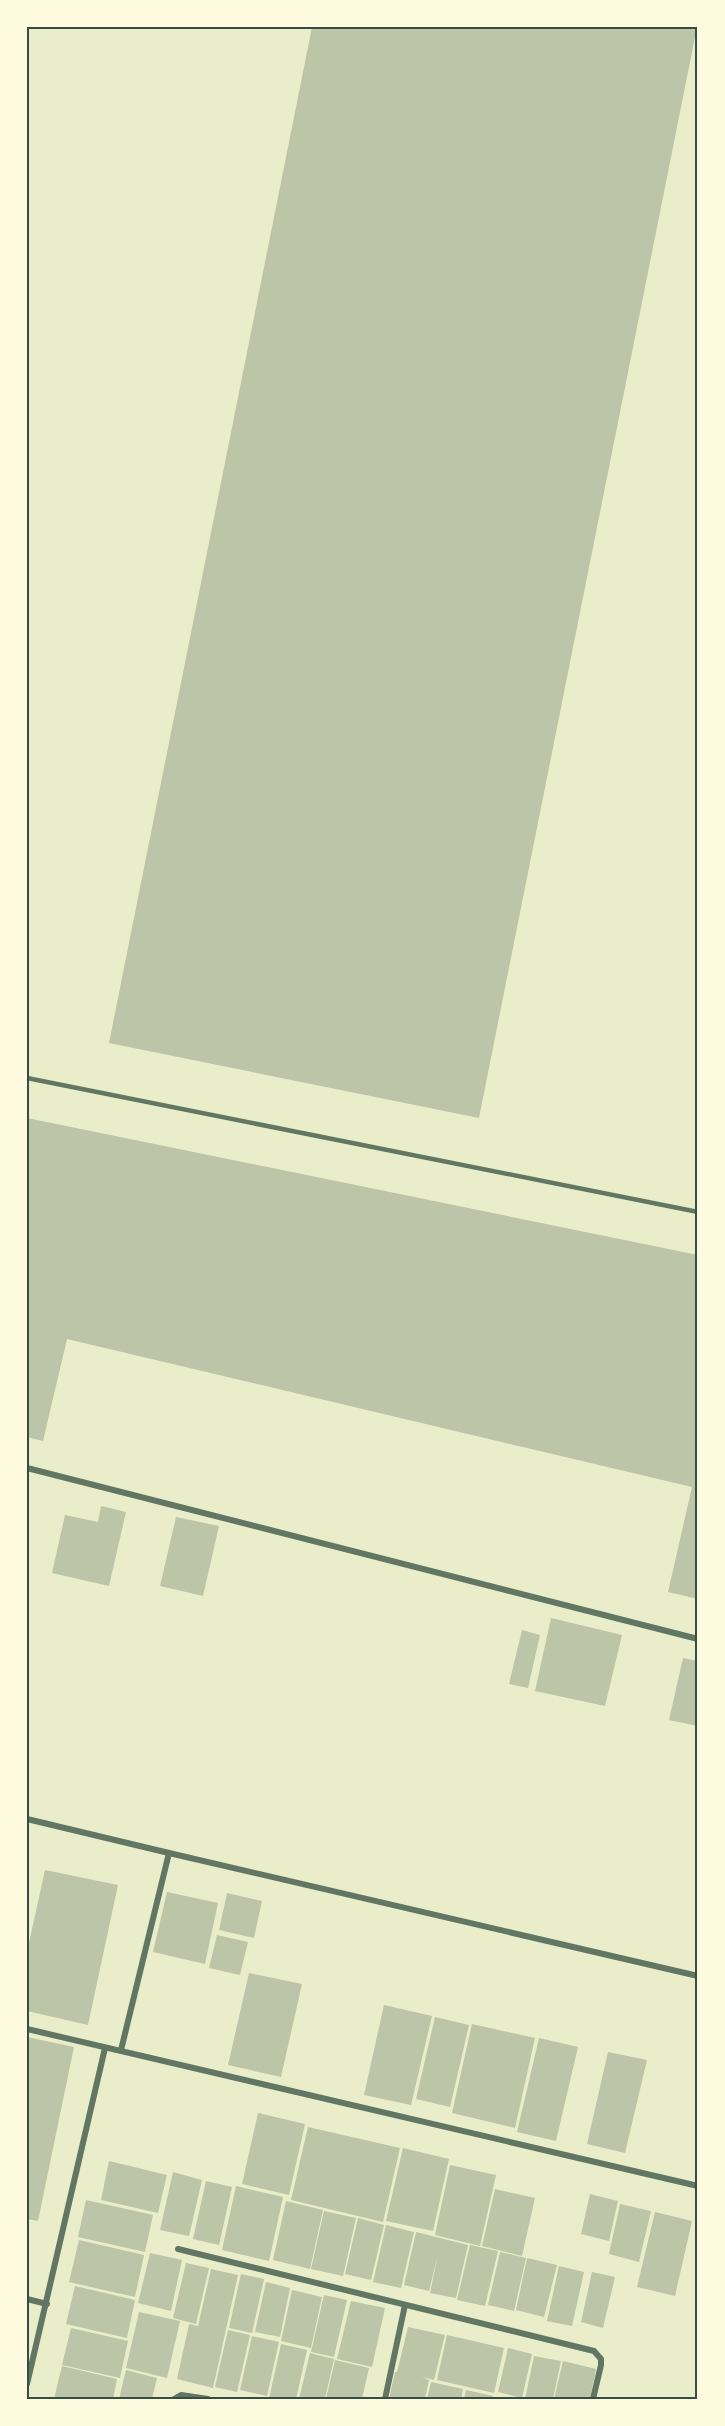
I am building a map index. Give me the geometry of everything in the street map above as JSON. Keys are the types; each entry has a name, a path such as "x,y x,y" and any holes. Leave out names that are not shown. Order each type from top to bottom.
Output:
{"street":[{"path":"27,1468 698,1639"},
{"path":"27,1820 698,1976"},
{"path":"121,2050 169,1853"},
{"path":"27,2029 698,2186"},
{"path":"27,2384 105,2048"},
{"path":"178,2249 594,2351 601,2359 593,2399"},
{"path":"27,2299 47,2304"},
{"path":"385,2399 405,2306"},
{"path":"174,2399 181,2395 208,2399"}],"lane":[{"path":"27,1078 698,1212"}],"building":[{"path":"312,27 697,27 479,1118 109,1043"},
{"path":"27,1118 698,1255 698,1599 668,1592 692,1487 67,1339 43,1441 27,1437"},
{"path":"101,1506 126,1512 109,1586 52,1573 65,1515 98,1522"},
{"path":"176,1517 219,1526 203,1596 160,1586"},
{"path":"551,1618 622,1635 605,1706 535,1691"},
{"path":"522,1630 540,1635 528,1688 509,1684"},
{"path":"683,1658 698,1661 698,1726 669,1720"},
{"path":"45,1870 118,1885 88,2025 27,2011 27,1952"},
{"path":"167,1892 218,1903 205,1964 153,1952"},
{"path":"227,1893 262,1901 254,1938 219,1930"},
{"path":"217,1935 248,1942 240,1975 209,1968"},
{"path":"249,1973 302,1984 281,2077 228,2065"},
{"path":"384,2005 432,2016 411,2105 364,2095"},
{"path":"435,2017 469,2025 450,2107 416,2099"},
{"path":"472,2024 535,2038 515,2128 452,2113"},
{"path":"27,2037 74,2047 38,2221 27,2219"},
{"path":"539,2038 578,2047 556,2141 517,2132"},
{"path":"608,2052 647,2060 625,2153 587,2144"},
{"path":"258,2113 305,2124 289,2195 242,2184"},
{"path":"308,2127 400,2148 383,2222 291,2200"},
{"path":"403,2148 449,2159 433,2231 386,2221"},
{"path":"109,2161 167,2175 158,2213 101,2200"},
{"path":"450,2165 496,2175 480,2246 435,2235"},
{"path":"173,2172 202,2180 189,2236 160,2230"},
{"path":"206,2181 232,2187 219,2245 193,2239"},
{"path":"236,2186 283,2197 269,2261 222,2250"},
{"path":"495,2189 535,2198 522,2256 482,2246"},
{"path":"590,2194 618,2201 609,2241 581,2234"},
{"path":"86,2200 153,2215 145,2252 78,2237"},
{"path":"286,2201 323,2210 310,2269 273,2260"},
{"path":"620,2204 651,2211 639,2262 609,2254"},
{"path":"324,2211 356,2218 343,2276 311,2269"},
{"path":"655,2212 692,2221 675,2296 637,2287"},
{"path":"358,2218 384,2225 371,2280 345,2274"},
{"path":"386,2225 414,2232 401,2288 373,2282"},
{"path":"416,2232 468,2245 456,2298 430,2293 438,2254 429,2291 404,2285"},
{"path":"79,2240 144,2255 135,2297 69,2282"},
{"path":"470,2245 498,2251 485,2306 457,2300"},
{"path":"500,2252 526,2258 514,2311 488,2305"},
{"path":"150,2253 182,2260 171,2311 138,2303"},
{"path":"527,2258 557,2265 544,2317 516,2310"},
{"path":"186,2263 209,2268 196,2324 173,2318"},
{"path":"559,2266 584,2272 572,2326 547,2321"},
{"path":"211,2269 238,2275 213,2388 177,2379 189,2324 198,2326"},
{"path":"592,2272 615,2277 603,2328 581,2322"},
{"path":"241,2274 264,2279 252,2333 229,2328"},
{"path":"266,2282 290,2288 280,2337 255,2332"},
{"path":"75,2286 135,2300 127,2338 66,2324"},
{"path":"292,2290 322,2297 311,2348 281,2341"},
{"path":"324,2295 347,2300 334,2357 311,2352"},
{"path":"351,2301 385,2308 372,2367 337,2359"},
{"path":"139,2312 180,2321 167,2378 126,2368"},
{"path":"408,2327 445,2335 434,2380 422,2377 429,2380 425,2399 389,2399 395,2372 397,2372"},
{"path":"71,2328 128,2341 120,2378 62,2365"},
{"path":"228,2330 250,2335 237,2392 215,2387"},
{"path":"447,2335 504,2348 494,2393 437,2380"},
{"path":"252,2336 279,2342 267,2396 240,2390"},
{"path":"281,2344 307,2350 296,2399 269,2399"},
{"path":"508,2348 532,2354 522,2398 498,2392"},
{"path":"310,2353 334,2359 325,2399 299,2399"},
{"path":"534,2356 561,2361 553,2399 525,2399"},
{"path":"335,2360 369,2368 362,2399 326,2399"},
{"path":"563,2361 596,2369 590,2399 554,2399"},
{"path":"62,2366 117,2379 113,2399 54,2399"},
{"path":"126,2370 157,2378 152,2399 119,2399"},
{"path":"431,2382 463,2389 461,2399 427,2399"},
{"path":"466,2390 493,2396 492,2399 464,2399"}]}
